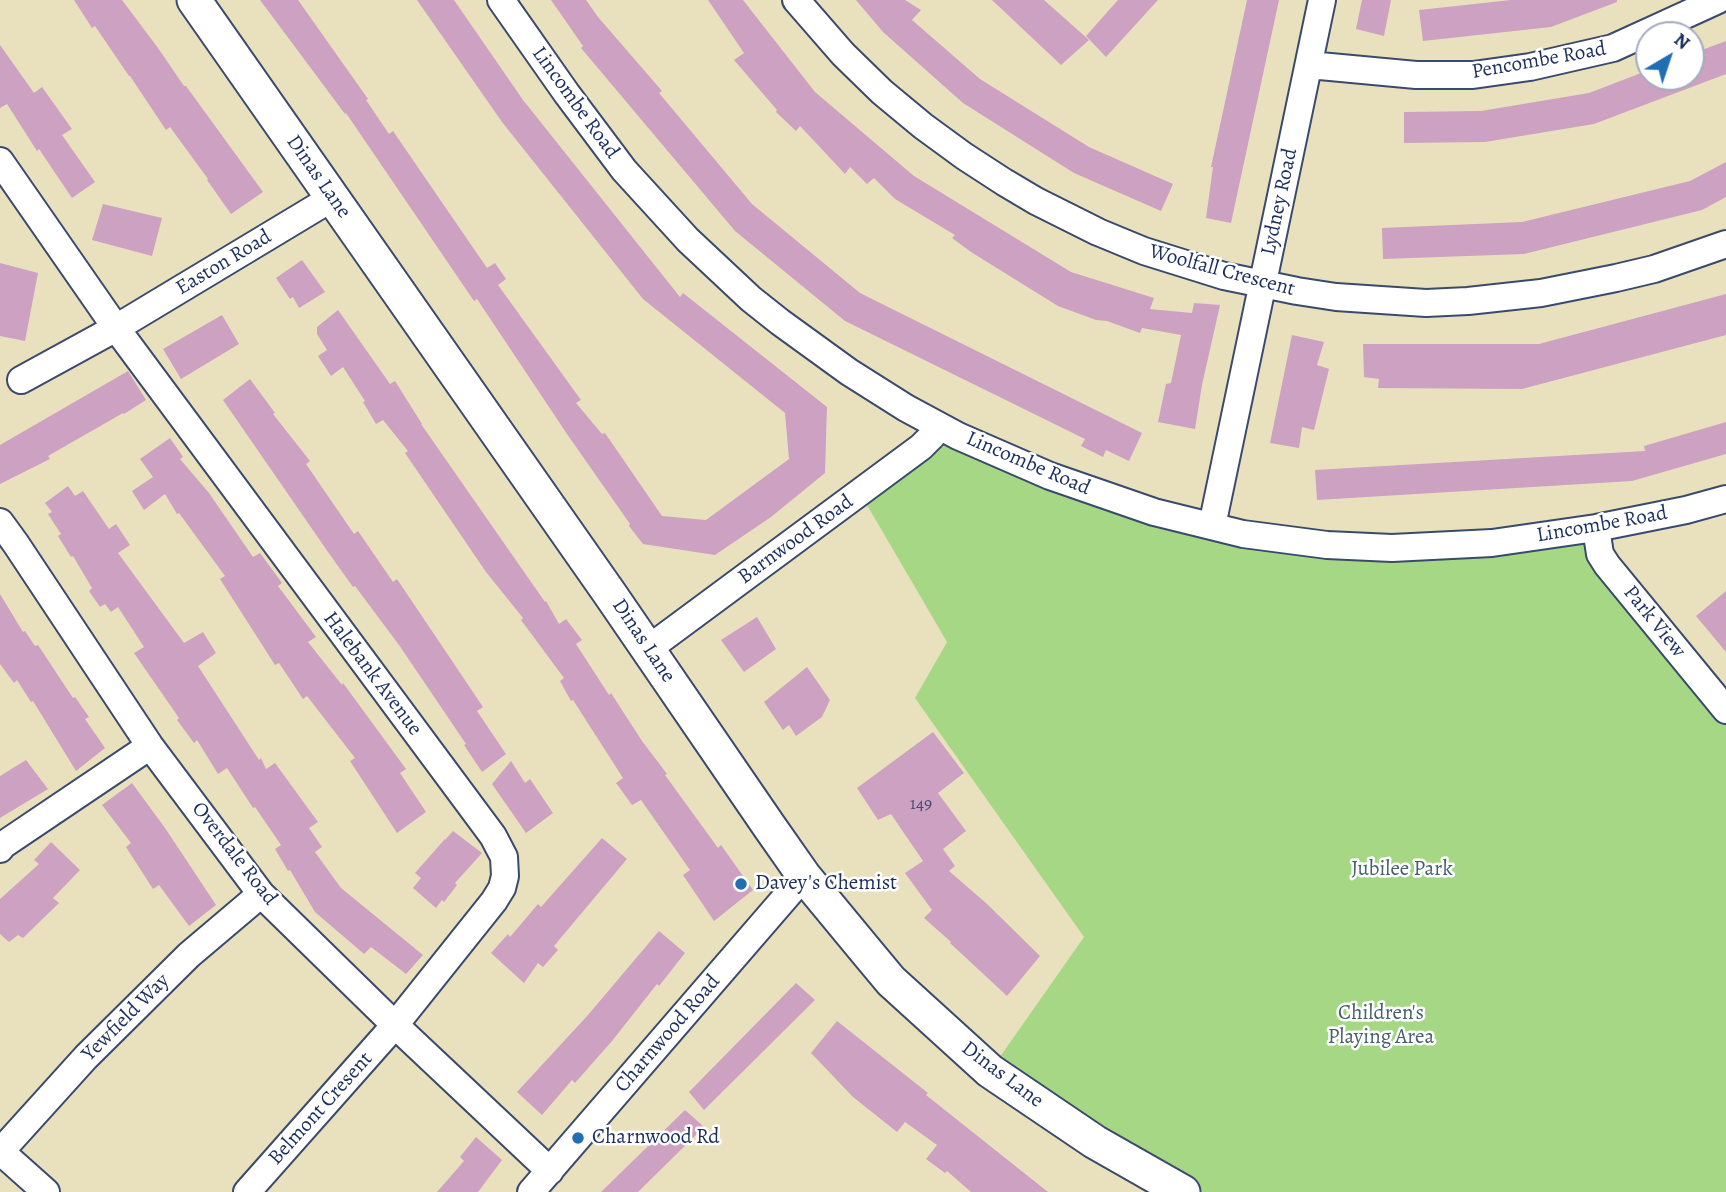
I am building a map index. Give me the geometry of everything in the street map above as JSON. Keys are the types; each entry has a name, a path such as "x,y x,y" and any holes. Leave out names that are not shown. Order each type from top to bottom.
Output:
{"street":[{"name":"Dinas Lane","path":"194,0 804,876 891,981 990,1071 1095,1142 1183,1192"},
{"name":"Lincombe Road","path":"501,0 624,170 688,240 751,299 877,390 939,426 1000,455 1088,490 1154,512 1243,534 1327,545 1392,548 1492,542 1596,528 1673,513 1726,499"},
{"name":"Woolfall Crescent","path":"796,0 843,54 882,92 964,156 1066,217 1144,251 1185,265 1263,284 1336,297 1426,303 1468,302 1541,293 1616,278 1654,269 1726,244"},
{"name":"Lydney Road","path":"1212,526 1322,0"},
{"name":"Pencombe Road","path":"1308,65 1416,75 1473,75 1530,67 1613,48 1717,0"},
{"path":"0,161 116,328"},
{"name":"Easton Road","path":"11,386 116,328 332,198"},
{"name":"Halebank Avenue","path":"116,328 500,847 505,866 502,888 395,1025"},
{"name":"Barnwood Road","path":"648,649 921,447 939,426"},
{"name":"Overdale Road","path":"0,522 150,746 261,894 550,1171"},
{"name":"Park View","path":"1596,528 1600,554 1607,565 1726,710"},
{"path":"0,849 150,746"},
{"name":"Charnwood Road","path":"531,1192 804,876"},
{"name":"Yewfield Way","path":"0,1151 86,1057 189,954 261,894"},
{"name":"Belmont Cresent","path":"247,1192 395,1025"},
{"path":"0,1151 46,1192"}],"green space":[{"name":"Jubilee Park","path":"958,436 1138,513 1392,548 1596,528 1726,710 1726,1192 1171,1192 990,1071 1084,937 915,698 947,642 860,493"}],"building":[{"path":"74,0 122,0 263,192 231,214 170,127 166,130 95,26 92,28"},
{"path":"260,0 298,0 368,99 366,100 389,134 393,131 487,268 495,263 506,279 498,285 581,400 576,403 602,434 605,433 662,516 706,520 789,459 785,413 643,299 502,122 417,0 454,0 523,100 680,297 683,293 827,407 825,473 771,517 715,555 643,544 477,299 474,301 346,113"},
{"path":"551,0 586,0 752,204 860,293 1142,433 1129,461 1106,450 1103,457 1081,446 1085,439 845,321 735,231 581,48 583,46"},
{"path":"708,0 743,0 815,92 914,176 1071,272 1154,298 1150,309 1192,313 1194,303 1220,305 1195,429 1158,422 1166,384 1171,383 1181,335 1142,328 1140,333 1058,306 971,252 952,238 955,235 895,199 874,178 867,184 850,167 845,174 800,126 796,131 776,112 734,60 744,53"},
{"path":"856,0 905,0 921,10 912,20 980,79 1089,147 1173,184 1161,211 1074,173 963,103 883,32"},
{"path":"992,0 1044,0 1089,40 1061,65"},
{"path":"1118,0 1158,0 1106,57 1086,36"},
{"path":"1247,0 1279,0 1231,223 1206,218 1211,167"},
{"path":"1362,0 1391,0 1384,36 1356,29"},
{"path":"1511,0 1617,2 1551,27 1423,41 1419,10"},
{"path":"1726,41 1726,74 1705,82 1705,49"},
{"path":"0,45 34,93 42,87 72,129 62,135 95,182 72,198 7,104 0,108"},
{"path":"1635,75 1635,91 1681,91 1594,124 1485,142 1404,143 1404,112 1481,111 1589,93"},
{"path":"1726,162 1726,197 1702,210 1524,254 1383,259 1382,228 1522,222 1690,181"},
{"path":"103,204 162,218 152,256 92,240"},
{"path":"302,260 325,292 299,308 276,278"},
{"path":"0,263 38,273 25,341 0,336"},
{"path":"1726,294 1726,335 1522,389 1378,388 1379,379 1364,377 1363,344 1539,344"},
{"path":"338,310 390,384 395,381 421,424 546,601 559,624 566,619 582,640 576,644 609,695 611,693 667,774 665,775 718,848 721,845 753,890 714,921 683,875 690,870 641,800 632,805 616,783 623,778 573,700 571,701 560,681 564,678 521,620 523,618 486,572 405,453 408,451 383,420 376,424 343,367 331,376 318,356 327,350 317,334 317,327"},
{"path":"222,315 239,344 181,379 163,349"},
{"path":"1292,335 1324,342 1317,365 1329,369 1314,430 1302,427 1299,448 1270,443"},
{"path":"128,371 146,400 48,456 50,459 0,484 0,445"},
{"path":"250,379 275,413 273,414 310,461 306,464 354,534 358,531 393,582 397,579 483,707 477,711 506,754 482,772 399,645 355,586 353,587 223,400"},
{"path":"1726,422 1726,454 1632,481 1317,500 1315,470 1645,451 1644,446"},
{"path":"170,438 183,457 180,459 209,493 253,557 260,553 282,583 278,586 316,637 308,642 342,685 343,683 406,769 400,773 426,812 397,833 350,761 355,758 307,696 303,699 279,663 275,665 220,579 225,576 179,513 177,514 165,494 144,510 132,491 153,477 140,459"},
{"path":"68,486 75,496 83,491 109,529 116,524 130,545 118,553 184,643 203,632 216,653 198,666 259,760 261,758 266,769 275,763 318,822 309,828 322,847 315,852 341,888 423,955 406,974 371,947 364,954 315,912 275,849 281,845 227,768 218,774 197,740 194,743 177,720 179,718 134,653 144,647 118,607 111,612 105,604 100,607 89,591 92,588 58,536 61,534 48,514 52,512 45,503"},
{"path":"1726,591 1726,652 1696,616"},
{"path":"0,594 23,632 25,631 35,646 38,645 89,717 85,719 105,748 76,771 33,701 31,702 17,680 14,683 0,664"},
{"path":"757,617 776,649 744,672 721,640"},
{"path":"807,667 830,700 822,717 796,736 789,725 783,730 764,702"},
{"path":"933,732 964,773 938,793 966,831 943,849 955,866 949,871 1040,956 1007,996 924,918 932,910 905,873 923,861 891,814 878,820 857,788"},
{"path":"26,760 48,789 0,818 0,776"},
{"path":"511,761 525,783 530,779 553,813 526,833 492,784"},
{"path":"132,783 216,905 189,926 159,885 153,889 126,847 131,843 102,805"},
{"path":"453,831 482,853 455,883 457,885 444,902 442,900 436,908 413,888 421,878 415,873"},
{"path":"602,838 627,859 554,946 558,950 543,967 538,963 524,983 491,953 508,934 510,937 538,904 541,907"},
{"path":"51,842 80,870 53,898 59,903 23,938 18,935 9,942 0,934 0,899 39,864 34,860"},
{"path":"659,931 685,953 575,1083 572,1080 542,1115 517,1092 588,1015"},
{"path":"796,983 815,1000 704,1110 689,1092"},
{"path":"837,1021 1048,1192 971,1192 947,1171 945,1173 926,1159 937,1145 905,1122 897,1132 853,1097 811,1053"},
{"path":"685,1110 704,1127 638,1192 601,1192"},
{"path":"476,1137 502,1160 478,1192 437,1192 464,1161 460,1157"}],"place":[{"name":"Davey's Chemist","path":"741,884"},
{"name":"Charnwood Rd","path":"578,1138"}],"park label":[{"name":"Children's Playing Area","path":"1381,1026"}]}
